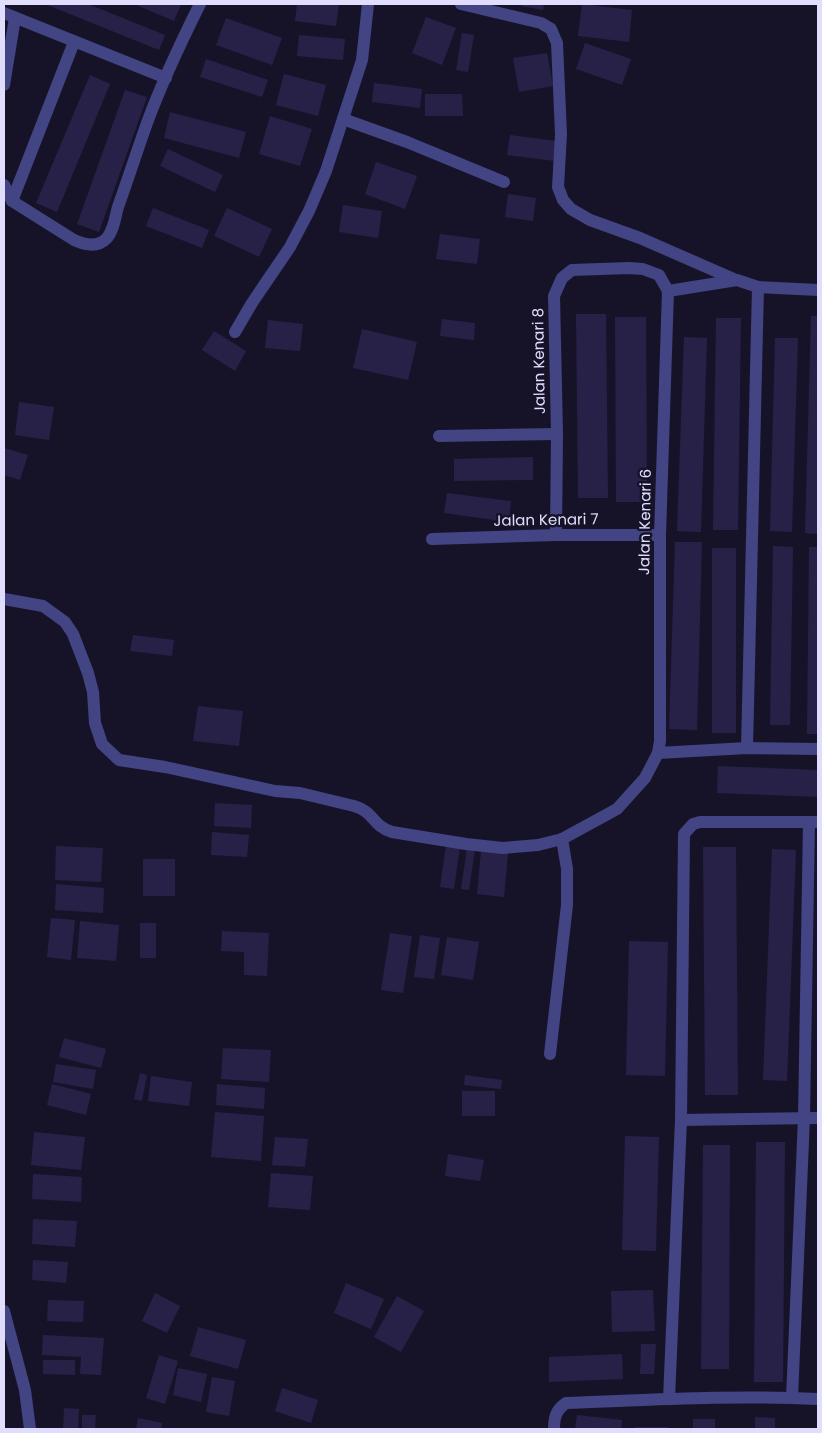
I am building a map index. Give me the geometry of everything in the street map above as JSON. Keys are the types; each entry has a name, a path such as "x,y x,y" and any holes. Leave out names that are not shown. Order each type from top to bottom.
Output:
{"street":[{"path":"4,185 12,201 82,244 91,245 106,239 111,234 117,209 148,122 200,4"},
{"path":"235,332 290,247 309,211 326,171 362,60 368,4"},
{"path":"461,4 541,23 551,29 557,43 559,60 561,134 558,187 563,200 571,209 590,220 640,238 737,280 758,287 818,290"},
{"path":"4,86 10,16 166,78"},
{"path":"12,201 74,42"},
{"path":"343,119 407,142 504,182"},
{"name":"Jalan Kenari 8","path":"556,536 554,296 562,278 572,270 643,269 659,275 668,291"},
{"path":"668,291 737,280"},
{"path":"748,748 758,287"},
{"name":"Jalan Kenari 6","path":"658,753 660,741 660,535 668,291"},
{"path":"439,436 556,434"},
{"name":"Jalan Kenari 7","path":"432,539 660,535"},
{"path":"4,599 43,606 65,622 73,634 88,672 93,692 95,722 102,744 119,760 165,767 275,791 300,793 363,808 381,828 392,832 503,848 538,845 562,839 617,809 645,778 658,753 748,748 818,749"},
{"path":"669,1399 681,1120 684,834 693,824 700,822 813,822 804,1118 792,1398"},
{"path":"550,1054 566,920 567,869 562,839"},
{"path":"681,1120 818,1118"},
{"path":"4,1311 25,1390 30,1429"},
{"path":"554,1429 554,1419 558,1408 566,1403 669,1399 818,1399"}],"building":[{"path":"45,4 88,4 165,35 159,50"},
{"path":"134,4 181,4 174,21"},
{"path":"297,4 339,4 336,26 295,21"},
{"path":"521,4 544,4 543,10 521,6"},
{"path":"582,4 632,10 629,42 578,36"},
{"path":"426,17 456,28 442,65 412,53"},
{"path":"226,18 282,38 272,65 216,45"},
{"path":"462,33 474,35 468,72 456,70"},
{"path":"299,35 345,39 343,60 297,56"},
{"path":"585,43 631,59 622,85 576,69"},
{"path":"547,53 553,86 519,92 513,58"},
{"path":"206,59 268,80 262,97 200,77"},
{"path":"284,74 326,85 318,116 276,105"},
{"path":"90,75 110,84 57,212 36,203"},
{"path":"374,83 422,89 420,108 372,102"},
{"path":"125,90 147,97 99,232 77,224"},
{"path":"425,94 462,94 463,116 425,116"},
{"path":"170,112 246,132 239,158 164,138"},
{"path":"270,116 312,129 300,166 259,154"},
{"path":"510,135 557,141 555,161 507,155"},
{"path":"168,149 223,175 215,192 160,166"},
{"path":"376,162 417,176 405,209 365,194"},
{"path":"508,194 536,198 533,221 505,217"},
{"path":"343,205 382,211 378,238 339,232"},
{"path":"153,208 209,230 202,248 146,226"},
{"path":"227,208 272,229 259,257 214,236"},
{"path":"440,234 480,239 477,264 436,259"},
{"path":"576,314 606,314 608,498 578,498"},
{"path":"811,316 818,316 818,534 805,533"},
{"path":"615,317 646,317 647,502 616,502"},
{"path":"716,318 741,318 738,530 713,530"},
{"path":"442,319 475,323 474,340 440,336"},
{"path":"268,320 303,324 300,351 265,348"},
{"path":"362,329 417,342 408,380 353,368"},
{"path":"214,331 246,351 235,371 202,350"},
{"path":"684,337 707,338 701,532 677,531"},
{"path":"775,338 798,338 792,532 770,531"},
{"path":"19,402 54,407 49,440 15,435"},
{"path":"4,448 28,455 20,480 4,475"},
{"path":"533,457 533,480 454,481 454,459"},
{"path":"447,493 511,501 509,522 444,513"},
{"path":"675,542 702,542 697,730 669,729"},
{"path":"773,546 793,547 790,725 770,725"},
{"path":"809,547 818,547 818,734 807,734"},
{"path":"712,548 736,548 736,733 712,733"},
{"path":"133,635 174,640 172,656 130,651"},
{"path":"198,706 243,711 239,746 193,741"},
{"path":"718,766 818,770 818,797 717,793"},
{"path":"215,803 252,805 251,828 214,826"},
{"path":"212,832 249,835 247,857 211,855"},
{"path":"446,845 460,847 454,889 440,887"},
{"path":"56,846 103,848 101,882 55,880"},
{"path":"703,847 736,847 738,1095 705,1095"},
{"path":"467,848 475,850 469,890 461,889"},
{"path":"772,849 796,850 787,1081 763,1080"},
{"path":"481,850 508,853 504,897 477,894"},
{"path":"143,859 175,859 175,896 143,896"},
{"path":"56,884 104,888 103,913 55,910"},
{"path":"51,918 75,920 71,960 47,957"},
{"path":"80,921 119,925 116,961 77,958"},
{"path":"140,923 156,923 156,958 140,958"},
{"path":"222,931 269,933 267,976 244,975 244,952 221,951"},
{"path":"390,933 412,936 403,993 381,990"},
{"path":"420,935 440,938 434,979 414,977"},
{"path":"447,937 479,942 473,980 441,975"},
{"path":"629,941 668,942 665,1076 626,1075"},
{"path":"64,1038 106,1049 101,1068 59,1057"},
{"path":"223,1048 271,1050 269,1082 221,1079"},
{"path":"56,1064 96,1070 93,1089 53,1082"},
{"path":"140,1073 147,1075 142,1101 134,1099"},
{"path":"465,1075 502,1080 501,1089 464,1085"},
{"path":"151,1076 192,1082 189,1106 148,1101"},
{"path":"52,1084 91,1094 86,1115 47,1105"},
{"path":"217,1084 265,1088 264,1109 216,1105"},
{"path":"462,1091 495,1091 495,1116 462,1116"},
{"path":"215,1112 264,1116 261,1161 211,1157"},
{"path":"34,1132 85,1137 81,1170 31,1165"},
{"path":"625,1136 659,1137 656,1251 622,1250"},
{"path":"275,1137 308,1139 305,1167 272,1165"},
{"path":"756,1142 785,1142 783,1382 754,1382"},
{"path":"703,1145 730,1145 729,1369 701,1369"},
{"path":"448,1154 484,1160 480,1181 445,1176"},
{"path":"271,1173 313,1176 310,1210 268,1207"},
{"path":"33,1174 82,1177 81,1202 32,1199"},
{"path":"33,1219 77,1221 75,1247 32,1244"},
{"path":"33,1260 68,1262 66,1283 32,1280"},
{"path":"346,1283 384,1299 371,1329 334,1313"},
{"path":"653,1290 655,1331 612,1332 611,1291"},
{"path":"155,1293 180,1306 167,1333 142,1321"},
{"path":"397,1296 424,1311 401,1352 374,1337"},
{"path":"48,1300 84,1301 83,1322 47,1321"},
{"path":"198,1327 246,1340 238,1369 190,1356"},
{"path":"43,1335 104,1338 101,1375 80,1374 81,1357 42,1355"},
{"path":"641,1344 656,1344 654,1374 640,1374"},
{"path":"622,1354 623,1379 549,1382 549,1357"},
{"path":"159,1355 178,1361 165,1404 146,1398"},
{"path":"43,1360 75,1360 75,1375 43,1374"},
{"path":"178,1368 207,1374 201,1402 173,1395"},
{"path":"212,1377 235,1381 229,1416 206,1412"},
{"path":"282,1388 318,1400 311,1423 275,1411"},
{"path":"64,1408 79,1409 78,1429 63,1429"},
{"path":"82,1415 96,1415 95,1429 82,1429"},
{"path":"577,1415 622,1420 621,1429 575,1429"},
{"path":"755,1417 775,1418 775,1429 755,1429"},
{"path":"138,1418 162,1423 161,1429 136,1429"},
{"path":"693,1419 715,1419 715,1429 693,1429"},
{"path":"635,1427 668,1427 668,1429 635,1429"}]}
